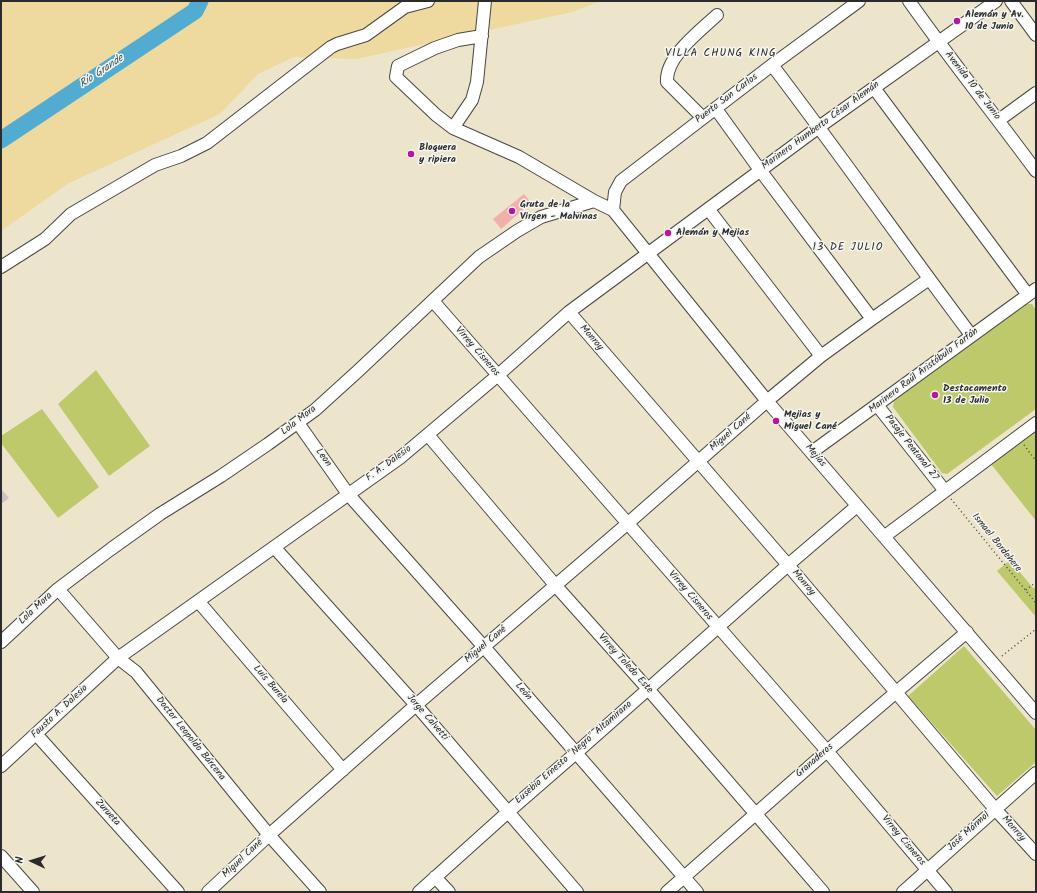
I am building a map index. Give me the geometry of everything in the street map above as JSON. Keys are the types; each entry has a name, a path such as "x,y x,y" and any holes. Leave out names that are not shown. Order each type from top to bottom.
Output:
{"street":[{"path":"1,267 45,239 71,214 155,165 181,156 207,143 331,47 366,35 405,7 428,1"},
{"path":"452,128 472,100 477,82 485,1"},
{"name":"Puerto San Carlos","path":"613,210 615,192 621,181 772,65 859,1"},
{"name":"Avenida 10 de Junio","path":"909,1 938,42 999,120 1036,171"},
{"name":"Marinero Humberto César Alemán","path":"648,253 709,210 760,170 819,127 996,1"},
{"path":"1011,1 1036,35"},
{"path":"702,118 667,82 667,75 683,46 717,15"},
{"name":"Mejías","path":"482,36 458,40 435,48 398,66 396,77 452,128 519,158 594,202 613,210 767,401 1036,712"},
{"path":"772,65 819,127 929,279 972,335"},
{"path":"874,88 1032,292"},
{"path":"999,120 1036,93"},
{"path":"716,109 872,319"},
{"name":"Lola Mora","path":"1,642 58,589 160,514 221,476 298,423 358,371 479,257 517,231 541,217 594,202"},
{"path":"709,210 821,356"},
{"name":"F. A. Dalesio","path":"118,658 401,457 428,436 569,312 648,253"},
{"name":"Miguel Cané","path":"208,892 269,835 416,705 556,586 767,401 821,356 929,279"},
{"name":"Marinero Raúl Aristóbulo Farfán","path":"812,452 1032,292"},
{"name":"Virrey Cisneros","path":"433,301 826,751 946,892"},
{"name":"Monroy","path":"569,312 698,463 788,565 995,809 1036,854"},
{"name":"Pasaje Peatonal 27","path":"877,405 945,491"},
{"name":"Leon","path":"298,423 348,494"},
{"path":"885,536 1036,423"},
{"name":"Virrey Toledo Este","path":"428,436 556,586 648,689 823,892"},
{"name":"León","path":"348,494 484,647 697,892"},
{"name":"Eusebio Ernesto \"Negro\" Altamirano","path":"419,892 435,876 788,565 858,506"},
{"name":"Jorge Calvetti","path":"274,546 416,705 577,892"},
{"name":"Doctor Leopoldo Bárcena","path":"58,589 118,658 136,672 269,835 320,892"},
{"name":"Luis Burela","path":"198,601 343,770"},
{"name":"Granaderos","path":"667,892 754,813 967,632"},
{"name":"Fausto A. Dalesio","path":"1,766 118,658"},
{"name":"Zurueta","path":"36,734 178,892"},
{"name":"José Mármol","path":"903,892 1036,773"},
{"path":"1,856 33,892"},
{"path":"435,876 449,892"}],"path":[{"path":"1018,436 1036,461"},
{"name":"Ismael Bordehere","path":"945,491 1036,603"},
{"path":"1026,590 1036,582"},
{"path":"994,663 1036,629"}],"shaded area":[{"path":"1,489 9,498 1,504"}],"green space":[{"path":"1026,304 1032,304 1036,310 1036,409 947,474 942,473 893,407 894,401"},
{"path":"96,370 150,446 109,476 58,404"},
{"path":"42,409 99,487 58,518 1,443 1,436"},
{"path":"1036,428 1036,521 991,464"},
{"path":"1010,560 1033,588 1036,587 1036,617 997,571"},
{"path":"964,646 1036,730 1036,762 997,796 908,696"}],"sand":[{"path":"1,1 601,1 572,12 356,59 294,57 258,74 220,114 69,183 1,231"}],"building":[{"name":"Gruta de la Virgen - Malvinas","path":"524,194 531,203 501,229 493,219"}],"waterway":[{"name":"Río Grande","path":"1,140 195,11 200,1"}],"place":[{"name":"Alemán y Av. 10 de Junio","path":"957,21"},
{"name":"Bloquera y ripiera","path":"411,154"},
{"name":"Gruta de la Virgen - Malvinas","path":"512,211"},
{"name":"Alemán y Mejias","path":"668,233"},
{"name":"Destacamento 13 de Julio","path":"935,395"},
{"name":"Mejias y Miguel Cané","path":"776,421"}],"district":[{"name":"VILLA CHUNG KING","path":"721,54"},
{"name":"13 DE JULIO","path":"848,248"}]}
